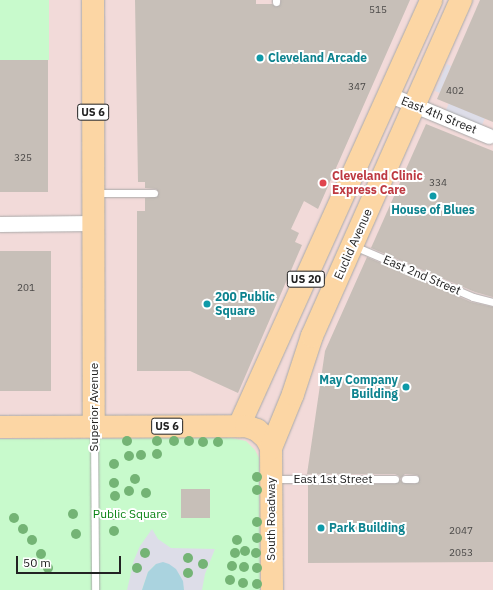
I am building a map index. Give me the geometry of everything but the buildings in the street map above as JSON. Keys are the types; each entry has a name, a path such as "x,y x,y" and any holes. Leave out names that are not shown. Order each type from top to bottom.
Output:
{"main road":[{"name":"US 6","path":"93,0 93,224"},
{"name":"US 20","path":"239,426 390,95 431,0"},
{"name":"Euclid Avenue","path":"271,448 293,394 312,336 461,0"},
{"name":"Superior Avenue","path":"93,224 94,427"},
{"name":"US 6","path":"0,427 246,426 258,430 266,438 271,448"},
{"name":"South Roadway","path":"271,448 272,590"}],"street":[{"name":"East 4th Street","path":"390,95 489,136"},
{"path":"0,224 93,224"}],"lane":[{"path":"94,193 154,193"},
{"name":"East 2nd Street","path":"352,245 473,297 493,302"},
{"name":"Superior Avenue","path":"94,427 95,590"},
{"name":"East 1st Street","path":"271,479 395,479"},
{"path":"405,479 415,479"}],"shaded area":[{"path":"0,0 493,0 493,590 0,590"},
{"path":"447,64 451,66 440,93 435,91"},
{"path":"449,103 485,118 481,127 445,111"},
{"path":"152,529 158,539 171,548 215,549 205,574 202,590 184,590 180,575 156,564 148,572 142,590 127,590 134,560 140,546"}],"green space":[{"path":"0,0 49,0 49,60 0,60"},
{"name":"Public Square","path":"231,438 246,441 255,450 259,458 260,590 0,590 0,439"}],"water":[{"path":"163,562 176,569 183,581 184,590 142,590 148,572 156,564"}],"place":[{"name":"Cleveland Arcade","path":"260,58"},
{"name":"Cleveland Clinic Express Care","path":"323,183"},
{"name":"House of Blues","path":"433,196"},
{"name":"200 Public Square","path":"207,304"},
{"name":"May Company Building","path":"406,387"},
{"name":"Park Building","path":"321,528"}]}
